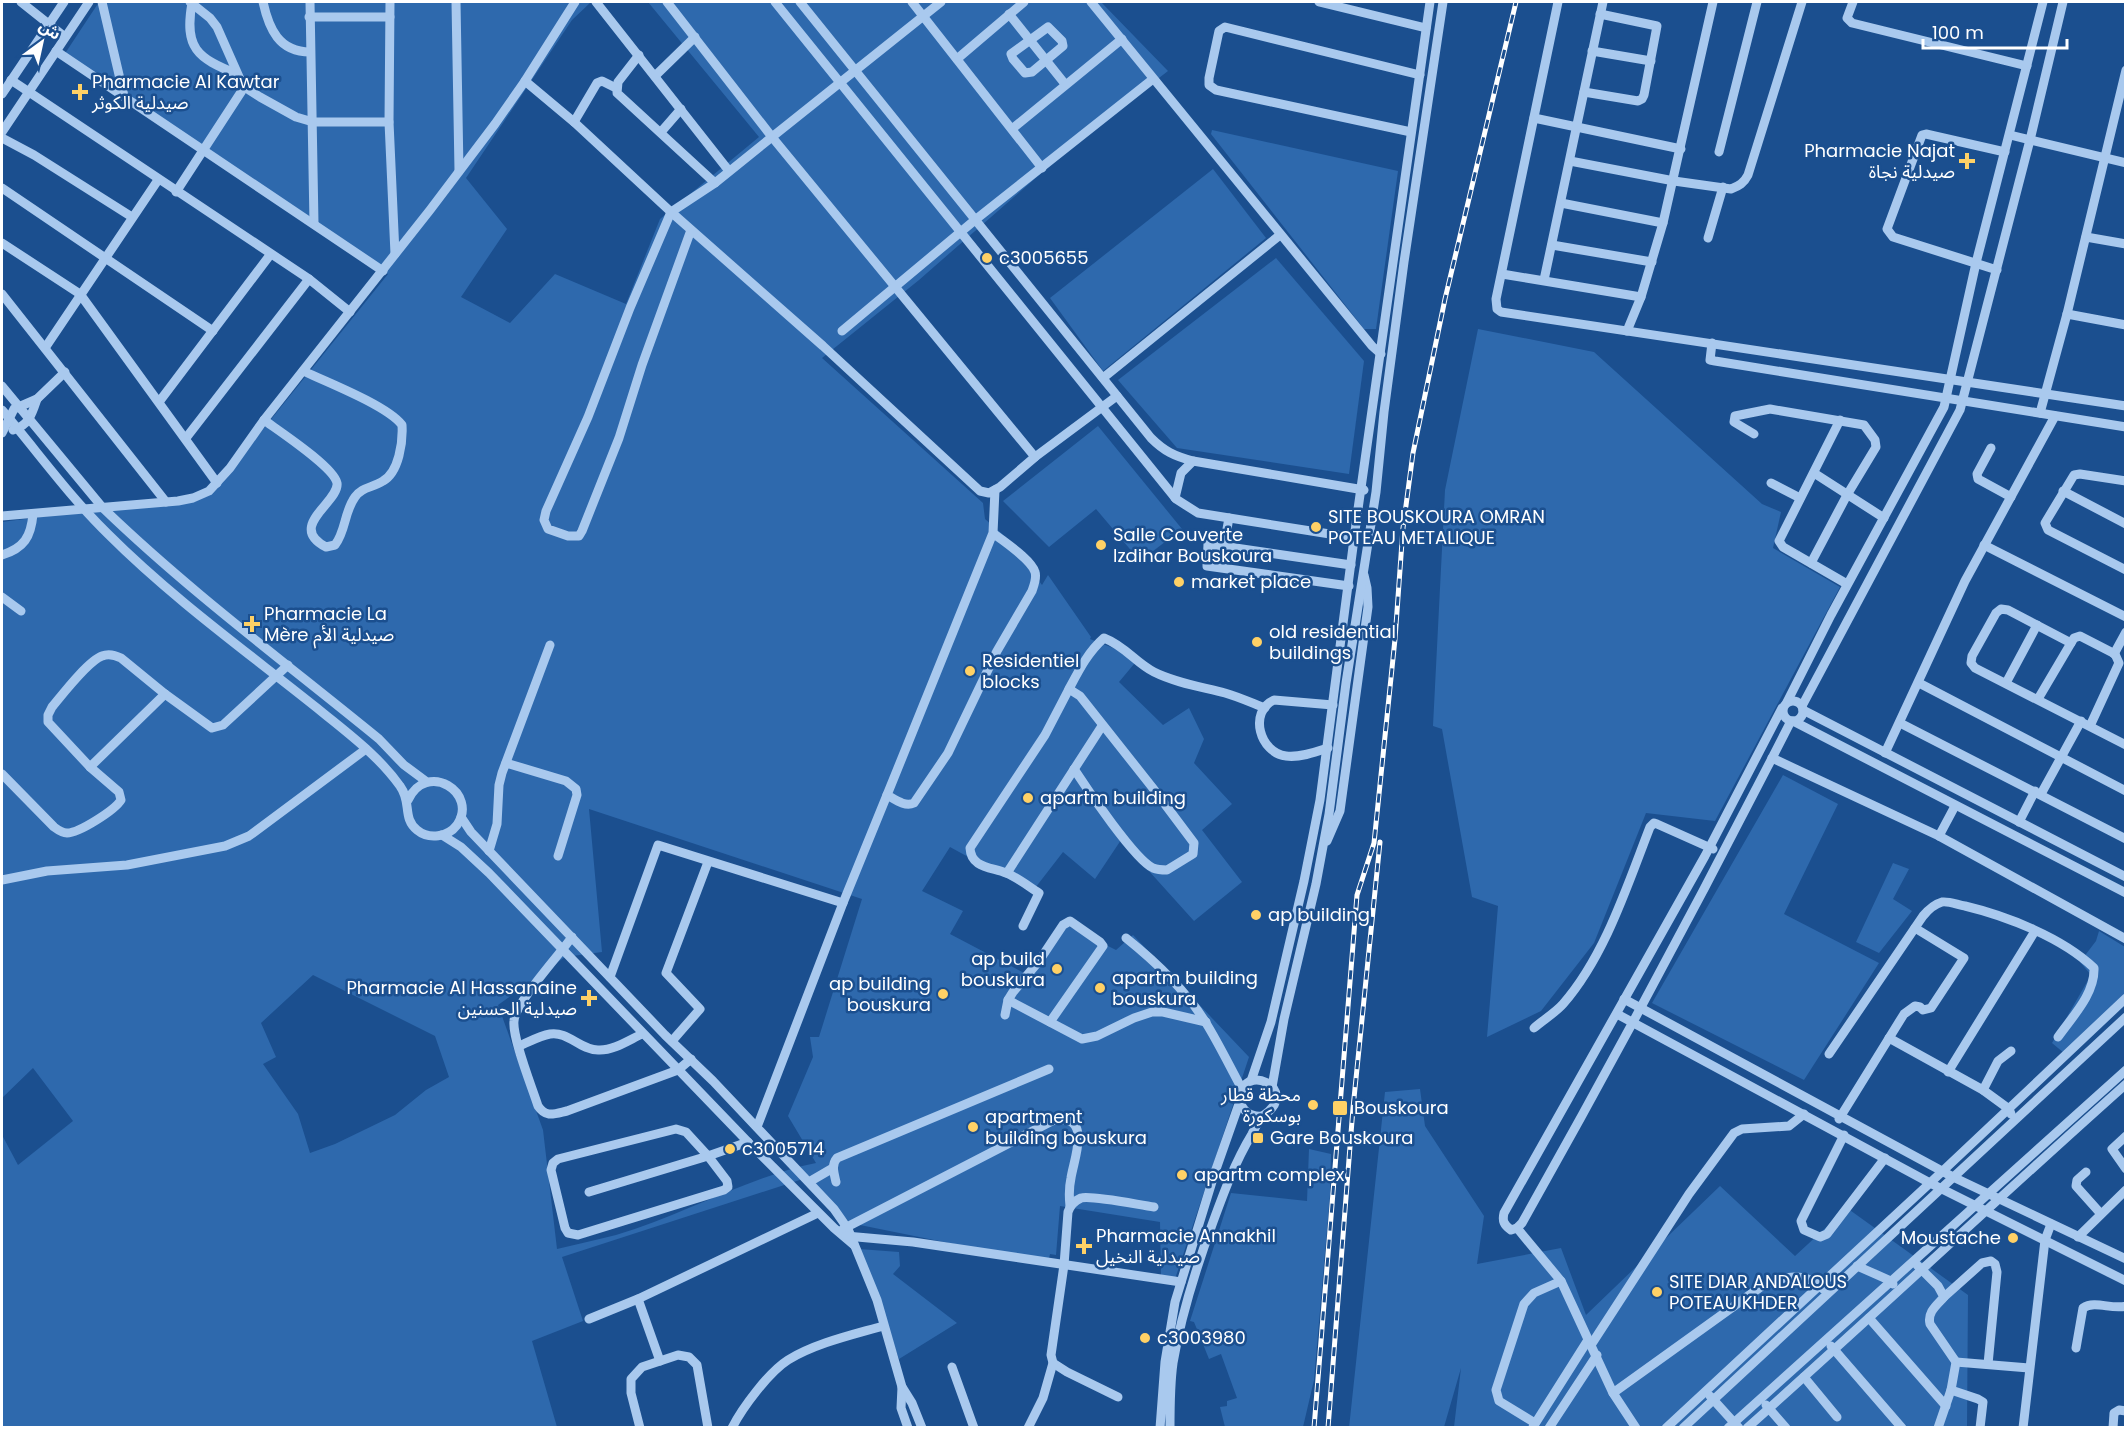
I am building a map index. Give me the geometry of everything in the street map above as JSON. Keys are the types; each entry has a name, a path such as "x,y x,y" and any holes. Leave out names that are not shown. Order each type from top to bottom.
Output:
{"street":[{"path":"21,2 65,37"},
{"path":"2,94 64,2"},
{"path":"2,132 88,2"},
{"path":"102,2 124,96"},
{"path":"191,2 217,27 228,48 237,74 245,86 260,98 296,117 313,122 389,123"},
{"path":"191,2 189,26 196,50 207,61 237,74"},
{"path":"263,2 277,38 291,49 310,52"},
{"path":"310,2 314,224"},
{"path":"390,2 389,123 395,254"},
{"path":"456,2 459,171"},
{"path":"2,516 166,502 201,495 217,483 430,210 525,81 575,2"},
{"path":"596,2 729,171"},
{"path":"667,2 772,137 1035,457"},
{"path":"775,2 960,234 1104,407 1134,449 1175,498 1198,513 1355,538"},
{"path":"800,2 1151,438 1165,451 1192,461 1376,492"},
{"path":"912,2 1042,168"},
{"path":"691,230 642,364 619,438 582,531 579,536 575,537 548,529 544,520 546,511 588,417 630,308 671,212 715,183 941,2"},
{"path":"957,58 1024,2"},
{"path":"1091,2 1280,235 1381,354"},
{"path":"1318,2 1426,28"},
{"path":"1242,1089 1251,1081 1271,1022 1299,904 1320,800 1361,489 1430,2"},
{"path":"1240,1101 1245,1110 1252,1115 1262,1116 1275,1105 1276,1096 1272,1087 1284,1019 1322,854 1337,820 1340,806 1368,607 1363,570 1376,492 1404,262 1443,2"},
{"path":"1558,2 1496,304 1501,312 2126,406"},
{"path":"1544,280 1604,2"},
{"path":"1628,331 1652,262 1674,181 1713,2"},
{"path":"1719,152 1757,2"},
{"path":"1570,161 1674,181 1731,189 1744,182 1802,2"},
{"path":"1853,2 1847,18 1852,23 2027,66"},
{"path":"2043,2 1976,263 1942,411 1830,615 1710,847 1504,1213 1503,1220 1511,1230 1517,1228 1527,1214 1723,854 1792,721 1802,716 1802,708 1958,415 1964,400 2063,2"},
{"path":"1009,14 1065,84"},
{"path":"1584,92 1641,100 1644,97 1657,26 1600,14"},
{"path":"309,17 390,18"},
{"path":"1047,26 1062,41 1062,47 1047,60 1032,72 1027,73 1013,59 1012,53 1047,26"},
{"path":"1411,132 1216,90 1209,85 1209,78 1219,31 1225,27 1420,75"},
{"path":"655,76 695,37"},
{"path":"1011,129 1122,39"},
{"path":"56,51 383,271"},
{"path":"1592,51 1651,61"},
{"path":"639,56 618,82 616,88 619,96 715,183"},
{"path":"2040,413 2067,314 2126,70"},
{"path":"842,332 975,220 1153,79"},
{"path":"11,80 309,279 350,312"},
{"path":"525,81 574,122 691,230 823,346 972,485 984,492 995,490 1117,396"},
{"path":"574,122 597,83 602,81 616,88"},
{"path":"176,192 245,86"},
{"path":"661,132 681,109"},
{"path":"1534,118 1681,149"},
{"path":"1997,270 1893,237 1887,230 1887,225 1922,135 2005,152"},
{"path":"2010,135 2105,160 2126,163"},
{"path":"2,138 34,155 132,217"},
{"path":"45,348 158,180"},
{"path":"2,188 213,331"},
{"path":"1708,238 1723,188"},
{"path":"1561,203 1663,223"},
{"path":"1103,378 1280,235"},
{"path":"2086,237 2126,244"},
{"path":"2,243 80,294 217,483"},
{"path":"1552,244 1652,262"},
{"path":"159,402 270,255"},
{"path":"1502,274 1641,297"},
{"path":"186,438 309,279"},
{"path":"2,294 166,502"},
{"path":"2067,314 2126,326"},
{"path":"1712,343 1710,360 2126,427"},
{"path":"264,420 302,447 331,471 335,478 336,490 315,518 312,536 326,547 335,545 340,539 348,510 356,495 363,488 382,482 391,472 399,455 402,425 396,418 380,408 303,371"},
{"path":"37,399 29,420 17,429 2,433 5,414 37,399 65,372"},
{"path":"2,386 103,508 176,574 379,739 404,765 427,782"},
{"path":"1754,434 1734,422 1735,416 1770,409 1840,420 1864,425 1875,440 1876,447 1847,495 1811,563"},
{"path":"5,414 86,510 148,572 366,749 393,777 408,800 408,818 412,825 426,835 442,835 451,831 461,817"},
{"path":"1885,753 1984,545 2055,416"},
{"path":"1840,420 1779,541 1783,547 1847,584"},
{"path":"1990,448 1977,474 1978,479 2012,497"},
{"path":"1175,498 1181,473 1192,461"},
{"path":"1814,473 1847,495 1886,514 1903,518"},
{"path":"2126,481 2077,474 2071,477 2045,521 2046,528 2126,570"},
{"path":"1771,483 1800,498"},
{"path":"758,1127 843,903 993,533 995,490"},
{"path":"2063,491 2126,524"},
{"path":"2,555 25,542 33,514"},
{"path":"1220,567 1229,518"},
{"path":"887,795 908,805 916,801 948,753 998,651 1032,591 1036,580 1035,570 993,533"},
{"path":"1349,586 1207,566 1208,544 1351,565"},
{"path":"1984,545 2126,617"},
{"path":"2,597 21,610"},
{"path":"2071,643 2008,610 2001,609 1996,613 1972,656 1971,663 1975,668 2126,745"},
{"path":"1830,615 1847,623"},
{"path":"2006,683 2037,625"},
{"path":"2114,654 2126,632"},
{"path":"2038,699 2074,638 2080,636 2114,654 2119,660 2121,672 2090,726"},
{"path":"1023,926 1039,893 1006,873 980,865 971,856 970,848 1045,735 1077,673 1094,647 1104,639 1113,642 1131,653 1152,671 1265,708"},
{"path":"489,851 497,824 499,785 550,645"},
{"path":"2,774 54,827 66,833 76,830 111,811 121,800 118,792 52,728 47,718 52,707 93,661 105,655 117,656 205,724 215,728 223,725 288,665"},
{"path":"1919,683 2126,791"},
{"path":"1069,689 1080,696 1190,837 1195,846 1194,854 1167,870 1153,868 1143,861 1124,838 1074,770"},
{"path":"90,767 165,694"},
{"path":"1328,748 1287,757 1266,745 1261,733 1260,719 1270,702 1281,700 1333,705"},
{"path":"1785,705 1793,700 1802,708 1885,753 2126,877"},
{"path":"1785,705 1785,718 2126,893"},
{"path":"2019,822 2061,757 2080,721"},
{"path":"1900,723 2126,839"},
{"path":"1006,873 1102,726"},
{"path":"2,880 47,871 127,865 225,846 249,836 366,749"},
{"path":"1772,758 1940,836 2126,939"},
{"path":"506,763 566,781 576,789 578,795 558,856"},
{"path":"408,800 416,788 427,782 438,781 452,788 461,800 461,817 471,832 809,1182 854,1245 877,1300 902,1387 912,1403 922,1428"},
{"path":"1955,789 1949,795 1956,806"},
{"path":"1956,806 1969,805 1970,797"},
{"path":"1940,836 1956,806"},
{"path":"1534,1028 1562,1006 1599,949 1619,907 1650,827 1654,823 1723,854"},
{"path":"442,835 461,847 818,1213 845,1233 1181,1282"},
{"path":"610,977 658,845 843,903"},
{"path":"672,1041 700,1009 666,973 708,862"},
{"path":"1829,1054 1927,911 1936,904 1944,902 2007,917 2082,957 2094,968 2094,979 2087,996 2058,1037"},
{"path":"1005,1015 1008,1000 1039,961 1063,925 1070,921 1103,946 1050,1022"},
{"path":"1834,1129 1906,1012 1915,1006 1920,1006 1923,1010 1930,1008 1964,958 1915,928"},
{"path":"1948,1072 2035,931"},
{"path":"572,937 520,1005 515,1015 514,1025 519,1046 538,1106 546,1115 567,1111 678,1070 691,1059"},
{"path":"1126,938 1161,967 1192,1003 1206,1022 1242,1089 1181,1282 1168,1340 1160,1428"},
{"path":"1666,1428 2126,998"},
{"path":"1624,999 1953,1177 2126,1259"},
{"path":"1008,1000 1072,1035 1086,1039 1152,1012 1163,1012 1206,1022"},
{"path":"1683,1428 2125,1018 2113,1009"},
{"path":"1617,1014 1834,1129 1930,1183 2126,1281"},
{"path":"519,1046 552,1034 565,1036 588,1049 609,1049 642,1034"},
{"path":"1889,1038 1983,1090 2009,1109 2014,1121"},
{"path":"1983,1090 1998,1061 2011,1051"},
{"path":"836,1182 833,1162 837,1158 1049,1069"},
{"path":"1706,1391 1733,1426 1760,1398 2126,1070"},
{"path":"1251,1081 1260,1080 1272,1087"},
{"path":"1747,1428 2126,1084"},
{"path":"1792,1108 1800,1094"},
{"path":"1570,1099 1585,1108"},
{"path":"1562,1281 1534,1293 1524,1304 1496,1390 1500,1401 1534,1425 1689,1194 1734,1133 1742,1129 1789,1126 1804,1114"},
{"path":"1170,1428 1172,1366 1183,1314 1204,1246 1230,1177 1262,1116"},
{"path":"845,1233 1054,1120 1062,1119 1073,1124 1078,1131 1079,1139 1070,1181 1064,1265 1051,1355 1053,1363 1043,1398 1028,1428"},
{"path":"676,1129 686,1132 708,1156 727,1181 728,1187 724,1190 578,1235 572,1235 567,1231 551,1170 553,1163 558,1159 676,1129"},
{"path":"1844,1135 1801,1221 1804,1230 1820,1237 1827,1234 1885,1158"},
{"path":"2126,1136 2112,1149 2126,1169"},
{"path":"589,1192 748,1142"},
{"path":"809,1182 833,1168"},
{"path":"2086,1172 2076,1185 2101,1214"},
{"path":"2078,1237 2126,1190"},
{"path":"1070,1206 1080,1198 1086,1197 1154,1207"},
{"path":"589,1319 638,1299 818,1213"},
{"path":"2023,1428 2029,1368 2050,1224"},
{"path":"1517,1228 1562,1281 1613,1393 1636,1428"},
{"path":"1913,1261 1938,1286 1944,1297"},
{"path":"1938,1428 1951,1390 1956,1362 1929,1319 1932,1311 1944,1297 1982,1263 1991,1261 1995,1264 1997,1272 1988,1364"},
{"path":"1857,1266 1891,1281 1899,1290"},
{"path":"1613,1393 1762,1286 1782,1278 1794,1277 1814,1281 1827,1294"},
{"path":"638,1299 660,1361"},
{"path":"2076,1348 2083,1308 2089,1304 2126,1306"},
{"path":"1869,1318 1946,1406"},
{"path":"736,1426 743,1408 787,1360 831,1342 883,1326"},
{"path":"1826,1340 1902,1428"},
{"path":"640,1428 631,1393 631,1379 642,1367 678,1354 693,1360 699,1373 708,1428"},
{"path":"1549,1428 1597,1355"},
{"path":"1956,1362 2029,1368"},
{"path":"1053,1363 1118,1397"},
{"path":"952,1367 974,1428"},
{"path":"1804,1377 1837,1417"},
{"path":"902,1387 900,1401 908,1428"},
{"path":"1951,1390 1983,1402 1980,1428"},
{"path":"1760,1398 1786,1428"},
{"path":"2113,1428 2114,1413 2119,1410 2126,1411"}],"shaded area":[{"path":"99,2 591,2 572,20 466,178 507,229 461,297 510,323 555,274 626,304 660,219 759,137 648,2 1101,2 1168,71 1079,140 919,280 822,358 983,503 985,519 1008,539 1042,585 1048,575 1091,637 1090,639 1139,658 1119,682 1163,725 1189,708 1204,739 1194,763 1232,804 1202,830 1242,882 1194,921 1121,840 1095,879 1063,852 1032,892 950,847 922,891 963,911 950,934 1026,974 1062,923 1116,950 1133,935 1249,1057 1175,1279 1161,1277 1160,1222 1060,1206 1056,1255 1050,1254 1048,1263 850,1223 809,1177 562,1257 583,1321 532,1341 557,1427 2,1427 2,1135 18,1165 73,1121 33,1068 2,1098 2,522 211,494 388,274 64,55","holes":["589,809 862,899 819,1037 810,1037 813,1057 788,1116 816,1163 765,1177 641,1227 557,1249 543,1130 498,1005 565,957 602,952","313,975 435,1036 449,1077 426,1090 395,1115 335,1144 310,1153 298,1114 263,1064 276,1057 261,1023"]},
{"path":"1212,130 1398,171 1376,329 1364,329 1211,134"},
{"path":"1213,169 1266,238 1103,371 1050,298"},
{"path":"1276,258 1364,361 1349,474 1177,448 1118,380"},
{"path":"1478,329 1594,352 1762,504 1781,512 1773,548 1840,587 1715,821 1646,813 1594,943 1541,1011 1487,1037 1498,906 1472,897 1442,729 1433,726 1445,490"},
{"path":"1098,426 1182,529 1140,561 1096,509 1049,547 1003,501"},
{"path":"1783,775 1838,804 1784,914 1879,963 1804,1080 1652,1003"},
{"path":"1893,863 1909,869 1893,899 1912,911 1879,953 1856,942"},
{"path":"2099,931 2125,947 2125,995 2064,1053 2052,1043 2091,975 2080,962 2096,941"},
{"path":"1420,1089 1425,1126 1484,1216 1477,1264 1561,1248 1586,1315 1720,1186 1795,1256 1847,1208 1968,1295 1967,1427 1454,1427 1461,1368 1444,1427 1349,1428 1385,1092"},
{"path":"1309,1149 1331,1154 1330,1195 1314,1380 1303,1427 1225,1427 1220,1407 1227,1406 1227,1401 1237,1398 1221,1354 1209,1359 1194,1322 1190,1321 1231,1193 1307,1201"},
{"path":"859,1249 899,1252 900,1266 893,1274 957,1323 899,1359"}],"railway":[{"path":"1314,1428 1357,895 1374,843 1395,639 1403,528 1413,453 1445,299 1516,2"},
{"path":"1328,1428 1353,1108 1380,842"}],"place":[{"name":"Pharmacie Al Kawtar صيدلية الكوثر","path":"80,92"},
{"name":"Pharmacie Najat صيدلية نجاة","path":"1967,161"},
{"name":"c3005655","path":"987,258"},
{"name":"SITE BOUSKOURA OMRAN POTEAU METALIQUE","path":"1316,527"},
{"name":"Salle Couverte Izdihar Bouskoura","path":"1101,545"},
{"name":"market place","path":"1179,582"},
{"name":"Pharmacie La Mère صيدلية الأم","path":"252,624"},
{"name":"old residential buildings","path":"1257,642"},
{"name":"Residentiel blocks","path":"970,671"},
{"name":"apartm building","path":"1028,798"},
{"name":"ap building","path":"1256,915"},
{"name":"ap build bouskura","path":"1057,969"},
{"name":"apartm building bouskura","path":"1100,988"},
{"name":"ap building bouskura","path":"943,994"},
{"name":"Pharmacie Al Hassanaine صيدلية الحسنين","path":"589,998"},
{"name":"محطة قطار بوسكورة","path":"1313,1105"},
{"name":"Bouskoura","path":"1340,1108"},
{"name":"apartment building bouskura","path":"973,1127"},
{"name":"Gare Bouskoura","path":"1258,1138"},
{"name":"c3005714","path":"730,1149"},
{"name":"apartm complex","path":"1182,1175"},
{"name":"Moustache","path":"2013,1238"},
{"name":"Pharmacie Annakhil صيدلية النخيل","path":"1084,1246"},
{"name":"SITE DIAR ANDALOUS POTEAU KHDER","path":"1657,1292"},
{"name":"c3003980","path":"1145,1338"}]}
